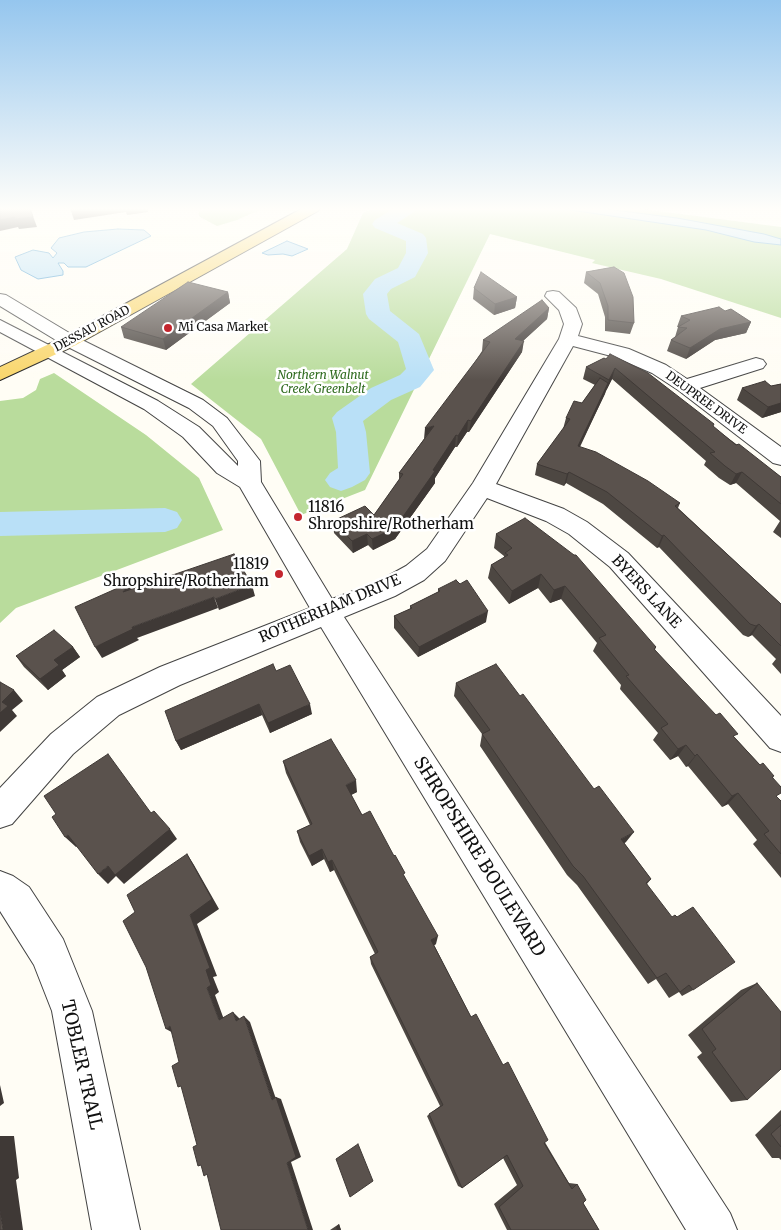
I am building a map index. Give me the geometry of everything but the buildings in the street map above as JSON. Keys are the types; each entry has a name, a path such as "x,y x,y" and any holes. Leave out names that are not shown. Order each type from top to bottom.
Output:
{"main road":[{"name":"DESSAU ROAD","path":"7,352 30,341 63,331 196,265"},
{"name":"DESSAU ROAD","path":"0,374 50,351 63,331"}],"street":[{"name":"ROTHERHAM DRIVE","path":"0,812 62,744 108,706 170,676 386,589 415,573 436,555 482,488 568,339 573,324 567,308 553,296"},
{"name":"SHROPSHIRE BOULEVARD","path":"0,300 63,331 196,404 220,422 249,461 249,482"},
{"name":"SHROPSHIRE BOULEVARD","path":"0,324 152,405 191,432 225,468 249,482 326,612 713,1230"},
{"name":"DEUPREE DRIVE","path":"568,339 622,353 659,369 685,386 781,458"},
{"path":"685,386 756,364"},
{"name":"BYERS LANE","path":"482,488 555,515 578,528 619,560 781,738"},
{"name":"TOBLER TRAIL","path":"0,889 16,900 49,953 72,1011 116,1230"}],"green space":[{"name":"Northern Walnut Creek Greenbelt","path":"328,265 475,265 365,490 301,515 261,439 191,384"},
{"name":"Northern Walnut Creek Greenbelt","path":"602,265 781,265 781,318 661,279"},
{"path":"54,373 146,435 199,478 223,530 16,608 0,623 0,401 23,398 36,390 40,379"}],"water":[{"path":"19,265 59,265 63,275 38,279 21,270"},
{"path":"66,265 89,265 86,267"}],"waterway":[{"path":"341,480 354,473 351,432 347,418 381,394 410,381 420,370 410,339 378,314 375,294 383,284 407,272 410,265"},
{"path":"0,524 165,520"}],"place":[{"name":"Mi Casa Market","path":"168,328"},
{"name":"11816 Shropshire/Rotherham","path":"298,517"},
{"name":"11819 Shropshire/Rotherham","path":"279,574"}]}
